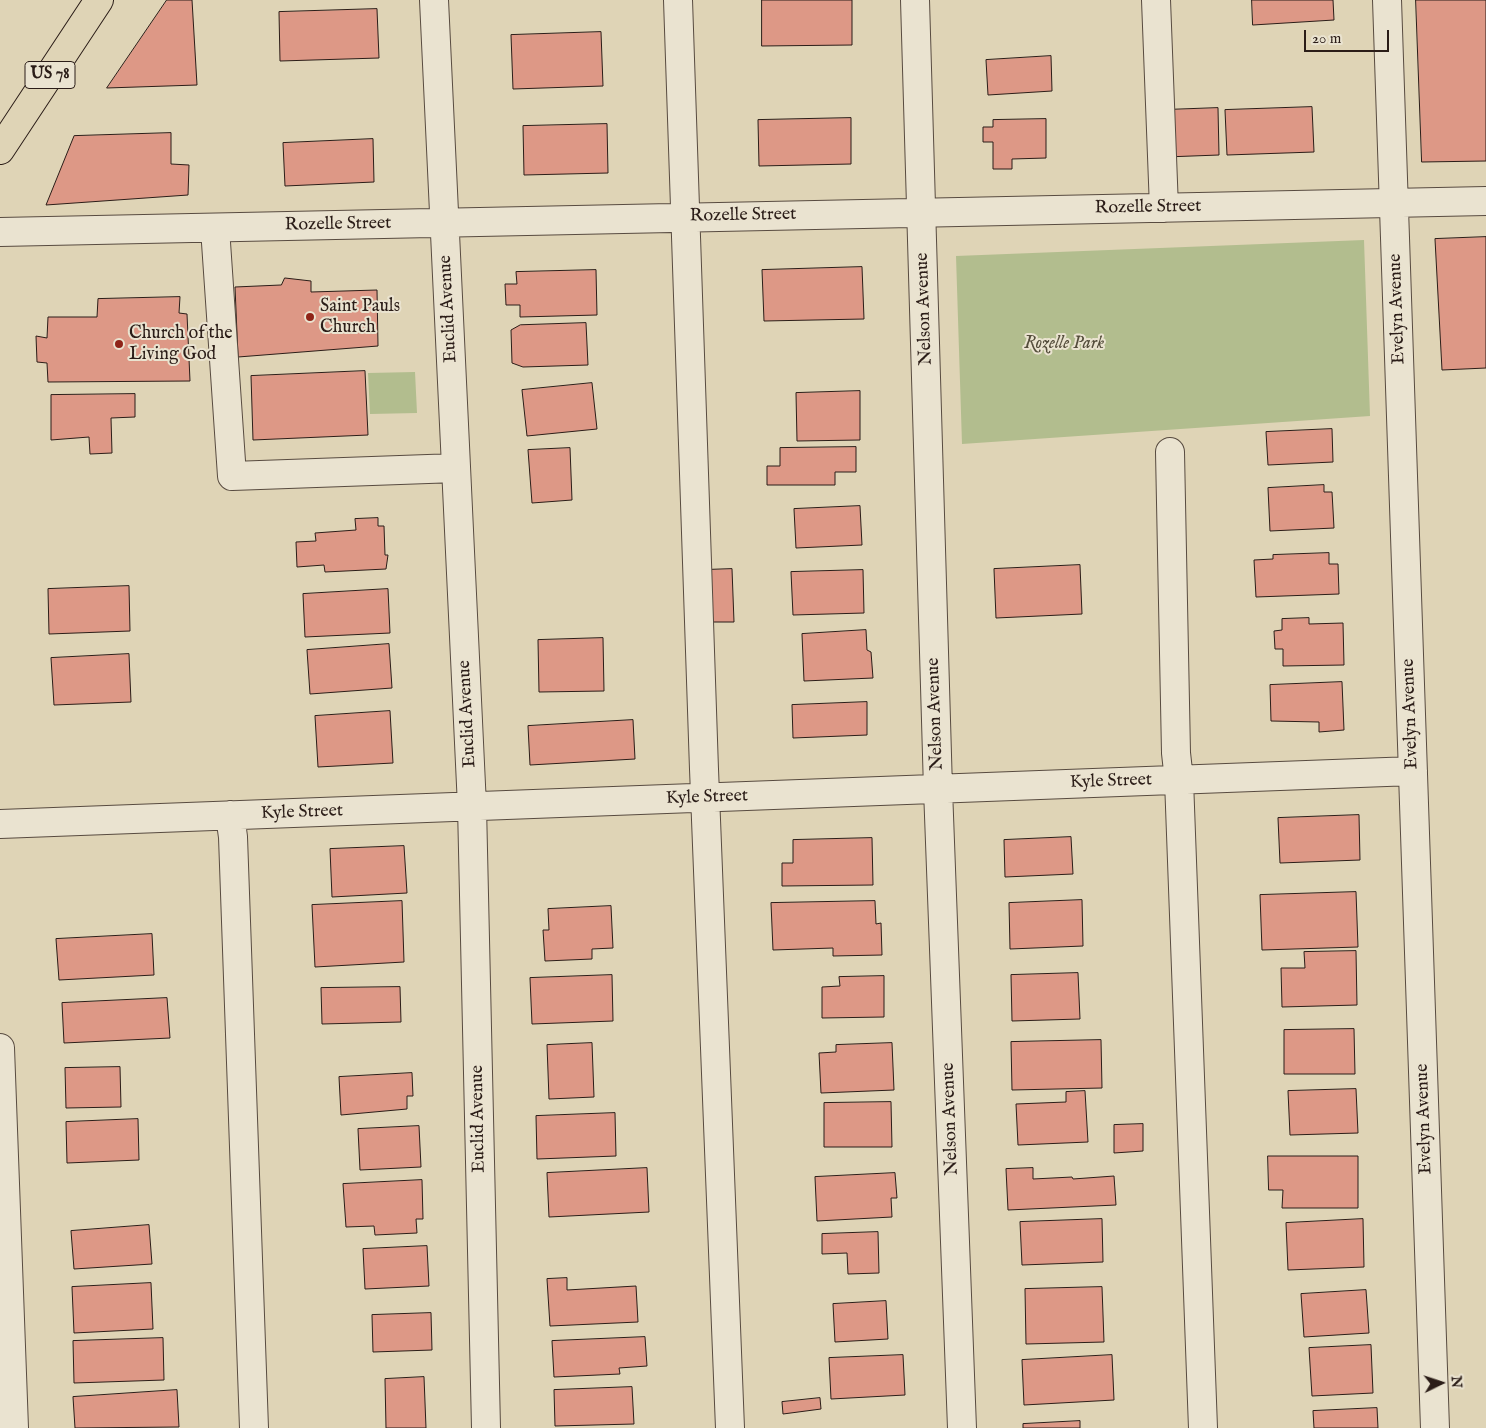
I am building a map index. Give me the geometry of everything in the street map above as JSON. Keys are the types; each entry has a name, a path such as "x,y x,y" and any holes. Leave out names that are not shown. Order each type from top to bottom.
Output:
{"main road":[{"name":"US 78","path":"0,150 99,0"}],"street":[{"name":"Euclid Avenue","path":"434,0 472,806 486,1428"},
{"path":"678,0 705,798 730,1428"},
{"name":"Nelson Avenue","path":"915,0 938,789 962,1428"},
{"path":"1156,0 1164,208"},
{"name":"Evelyn Avenue","path":"1387,0 1435,1428"},
{"name":"Rozelle Street","path":"0,232 1486,201"},
{"path":"215,228 232,476 456,468"},
{"path":"1170,452 1176,753 1179,780 1203,1428"},
{"name":"Kyle Street","path":"0,824 1413,771"},
{"path":"230,815 233,837 254,1428"},
{"path":"0,1048 14,1428"}],"green space":[{"name":"Rozelle Park","path":"1364,240 1370,416 962,444 956,256"},
{"path":"415,372 417,413 370,414 368,373"}],"building":[{"path":"167,0 192,0 197,85 107,88"},
{"path":"762,0 852,0 852,45 762,46"},
{"path":"1252,0 1333,0 1334,20 1253,25"},
{"path":"1416,0 1486,0 1486,161 1422,162"},
{"path":"377,9 379,58 280,61 279,12"},
{"path":"601,32 603,86 513,89 511,35"},
{"path":"1051,56 1052,91 988,95 986,60"},
{"path":"1312,107 1314,152 1227,155 1225,110"},
{"path":"1218,108 1219,155 1165,157 1164,110"},
{"path":"851,118 851,164 759,166 758,120"},
{"path":"1046,119 1046,158 1012,159 1012,169 993,169 993,142 983,142 983,127 993,127 993,120"},
{"path":"607,124 608,173 524,175 523,126"},
{"path":"171,133 171,164 189,165 188,195 46,205 74,136"},
{"path":"373,139 374,182 285,186 283,143"},
{"path":"1486,237 1486,368 1442,370 1435,239"},
{"path":"862,267 864,319 764,321 762,270"},
{"path":"596,270 597,315 520,317 520,305 506,305 505,284 517,284 516,272"},
{"path":"285,278 311,281 311,292 377,290 378,346 238,357 235,287 281,285"},
{"path":"180,297 179,313 187,314 190,381 48,382 47,363 37,362 36,336 47,338 48,317 97,317 98,299"},
{"path":"586,323 588,365 523,367 512,363 511,330 520,325"},
{"path":"365,371 368,435 253,440 251,376"},
{"path":"592,383 597,429 527,436 522,390"},
{"path":"860,391 860,440 797,441 796,393"},
{"path":"135,394 135,417 111,418 112,453 90,454 89,437 51,440 51,395"},
{"path":"1332,429 1333,462 1268,465 1266,432"},
{"path":"856,447 856,472 835,472 835,485 767,485 767,466 780,466 780,448"},
{"path":"570,448 572,500 532,503 528,450"},
{"path":"1324,485 1324,492 1332,492 1334,528 1270,531 1268,488"},
{"path":"860,506 862,545 796,548 794,509"},
{"path":"378,518 378,526 384,526 385,555 388,555 386,569 325,572 324,565 297,567 296,542 316,541 315,533 356,530 355,519"},
{"path":"1329,553 1329,564 1338,564 1339,594 1256,597 1254,560 1273,559 1273,555"},
{"path":"1080,565 1082,614 996,618 994,569"},
{"path":"732,569 734,622 705,622 704,570"},
{"path":"863,570 864,613 793,615 791,572"},
{"path":"129,586 130,631 49,634 48,589"},
{"path":"388,589 390,633 305,637 303,594"},
{"path":"1309,618 1309,624 1343,623 1344,665 1283,666 1283,649 1275,649 1274,631 1282,630 1282,619"},
{"path":"866,630 867,650 871,652 873,678 804,681 802,634"},
{"path":"603,638 604,691 539,692 538,640"},
{"path":"389,644 392,688 310,694 307,650"},
{"path":"129,654 131,702 54,705 51,658"},
{"path":"1342,682 1344,730 1319,732 1319,722 1271,721 1270,685"},
{"path":"867,702 867,735 793,738 792,705"},
{"path":"390,711 393,763 318,767 315,716"},
{"path":"633,720 635,759 530,765 528,726"},
{"path":"1359,815 1360,860 1280,863 1278,818"},
{"path":"1071,837 1073,874 1005,877 1004,840"},
{"path":"872,838 873,885 782,886 782,863 793,863 793,840"},
{"path":"404,846 407,893 332,897 330,849"},
{"path":"1356,892 1358,947 1262,950 1260,895"},
{"path":"1082,900 1083,946 1010,949 1009,903"},
{"path":"402,901 404,962 315,967 312,905"},
{"path":"875,901 876,924 881,923 882,955 833,956 833,948 773,950 771,903"},
{"path":"611,906 613,948 592,949 592,959 545,961 543,930 549,930 548,909"},
{"path":"152,934 154,975 59,980 56,939"},
{"path":"1356,951 1357,1005 1282,1007 1281,968 1305,968 1304,952"},
{"path":"1078,973 1080,1019 1012,1021 1011,975"},
{"path":"612,975 613,1021 532,1024 530,978"},
{"path":"884,976 884,1017 822,1018 822,987 840,986 839,977"},
{"path":"400,987 401,1022 322,1024 321,988"},
{"path":"167,998 170,1038 64,1043 62,1003"},
{"path":"1354,1029 1355,1074 1284,1074 1284,1030"},
{"path":"1101,1040 1102,1088 1012,1090 1011,1042"},
{"path":"592,1043 594,1097 549,1099 547,1045"},
{"path":"892,1043 894,1090 821,1093 819,1053 836,1052 836,1045"},
{"path":"120,1067 121,1107 66,1108 65,1068"},
{"path":"412,1073 413,1096 407,1096 407,1109 341,1115 339,1077"},
{"path":"1356,1089 1358,1133 1290,1135 1288,1091"},
{"path":"1085,1091 1088,1142 1018,1145 1016,1104 1066,1102 1066,1092"},
{"path":"891,1102 892,1147 824,1147 824,1103"},
{"path":"615,1113 616,1156 537,1159 536,1116"},
{"path":"138,1119 139,1160 67,1163 66,1122"},
{"path":"1143,1124 1143,1151 1114,1153 1114,1125"},
{"path":"419,1126 421,1167 360,1170 358,1129"},
{"path":"1268,1156 1358,1156 1358,1208 1282,1208 1283,1190 1269,1190"},
{"path":"647,1168 649,1212 549,1217 547,1173"},
{"path":"1033,1168 1033,1179 1114,1176 1116,1205 1008,1210 1006,1169"},
{"path":"895,1173 897,1198 891,1198 892,1217 817,1221 815,1177"},
{"path":"422,1180 423,1219 416,1219 417,1233 375,1235 374,1226 346,1227 343,1184"},
{"path":"1102,1219 1103,1262 1022,1265 1020,1222"},
{"path":"1363,1219 1364,1267 1288,1270 1286,1223"},
{"path":"149,1225 152,1264 74,1269 71,1231"},
{"path":"878,1232 879,1273 848,1274 847,1253 822,1254 822,1234"},
{"path":"427,1246 429,1286 365,1289 363,1249"},
{"path":"567,1278 567,1290 636,1286 638,1322 550,1326 547,1279"},
{"path":"151,1283 153,1329 74,1333 72,1287"},
{"path":"1102,1287 1104,1342 1026,1344 1025,1289"},
{"path":"1366,1290 1369,1333 1304,1337 1301,1294"},
{"path":"886,1301 888,1339 835,1342 833,1304"},
{"path":"431,1313 432,1350 373,1352 372,1315"},
{"path":"645,1337 647,1366 619,1368 620,1374 554,1377 552,1341"},
{"path":"163,1338 164,1380 74,1383 73,1341"},
{"path":"1371,1345 1373,1393 1312,1396 1309,1348"},
{"path":"903,1355 905,1395 831,1399 829,1358"},
{"path":"1112,1355 1114,1400 1024,1405 1022,1360"},
{"path":"424,1377 426,1428 386,1428 385,1379"},
{"path":"632,1387 634,1424 555,1426 554,1390"},
{"path":"177,1390 179,1427 75,1428 73,1397"},
{"path":"820,1398 821,1409 783,1414 782,1402"},
{"path":"1377,1408 1378,1428 1314,1428 1313,1411"},
{"path":"1080,1421 1080,1428 1023,1428 1023,1424"}],"place":[{"name":"Saint Pauls Church","path":"310,317"},
{"name":"Church of the Living God","path":"119,344"}]}
